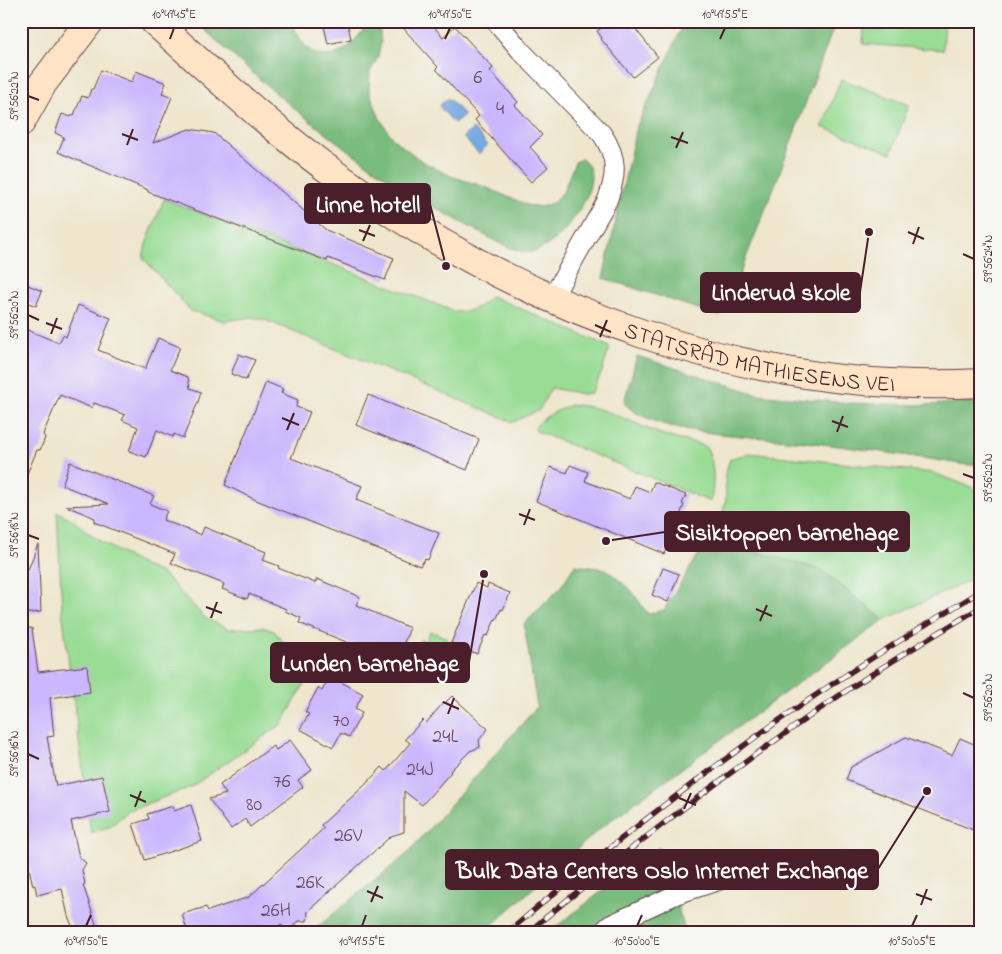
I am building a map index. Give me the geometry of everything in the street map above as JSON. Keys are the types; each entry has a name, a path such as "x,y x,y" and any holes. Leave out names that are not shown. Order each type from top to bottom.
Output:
{"street":[{"path":"21,122 44,83 90,21"},
{"name":"STATSRÅD MATHIESENS VEI","path":"154,21 269,123 380,206 438,241 483,265 595,317 689,348 766,367 844,379 879,382 922,384 981,383"},
{"path":"496,21 521,51 602,134 610,145 614,157 615,167 607,201 552,298"},
{"path":"602,933 610,926 677,894 732,876"}],"green space":[{"path":"199,21 292,21 307,48 322,56 340,52 353,43 368,24 379,24 381,43 378,57 370,72 369,90 379,117 393,139 423,162 451,176 485,187 527,205 541,207 553,203 563,192 575,162 581,159 589,168 591,181 586,197 578,213 566,228 553,241 539,250 519,251 504,245 432,206 330,137 235,58 205,30"},
{"path":"685,21 836,21 778,177 735,286 720,316 603,278 636,128"},
{"path":"864,21 945,21 943,50 863,44"},
{"path":"841,79 909,105 891,153 822,127"},
{"path":"164,199 456,312 475,308 491,296 610,347 601,374 591,393 583,394 551,388 539,410 513,422 265,320 253,317 225,321 191,311 143,258 146,244"},
{"path":"637,356 757,394 848,403 924,405 981,402 981,460 976,464 968,465 833,445 728,435 665,425 638,414 624,402"},
{"path":"570,405 584,406 610,413 660,434 699,444 707,448 710,454 713,475 711,502 536,431 535,428 542,420"},
{"path":"749,453 933,473 974,488 981,495 981,575 884,620 821,570 746,549 712,549 726,500 725,474 730,459"},
{"path":"57,512 68,517 100,541 142,565 163,574 205,618 229,629 262,627 274,631 294,653 307,659 310,674 282,724 191,787 128,811 111,826 91,833 62,610"},
{"path":"712,549 746,549 821,570 884,620 603,826 483,933 310,933 406,855 537,707 524,624 560,588 575,565 606,569 631,590 648,614 664,610 698,555"},
{"path":"430,631 448,638 444,649 457,654 452,665 416,651 420,640 426,641"},
{"path":"659,847 687,933 548,933"}],"water":[{"path":"448,98 464,115 454,123 439,106"},
{"path":"473,129 488,145 479,154 463,137"}],"building":[{"path":"323,21 347,21 351,39 328,44"},
{"path":"397,21 429,21 443,37 455,26 493,68 490,71 518,102 515,105 542,135 530,147 548,167 531,182 475,120 479,116 436,69 438,67"},
{"path":"593,21 629,21 658,57 633,77 601,39 597,31 600,29"},
{"path":"101,70 132,82 136,71 166,83 162,93 172,97 153,143 189,129 214,133 326,230 394,258 385,280 328,258 327,261 148,192 148,190 58,152 64,137 55,133 62,114 71,117 74,115 82,96 88,98"},
{"path":"21,282 42,291 36,306 21,300"},
{"path":"78,305 111,318 98,350 145,369 158,338 180,347 170,370 188,377 190,388 201,392 198,402 183,438 174,434 173,437 157,430 146,457 129,451 138,427 122,420 125,415 94,403 92,408 60,395 43,434 45,438 40,450 37,450 21,488 21,340 25,329 59,343 63,335 66,337"},
{"path":"239,354 255,360 246,380 231,374"},
{"path":"266,382 283,389 281,393 298,400 296,407 310,412 291,458 362,486 356,500 439,533 428,560 425,559 420,566 256,500 225,485"},
{"path":"368,395 479,439 467,470 356,425"},
{"path":"70,462 154,496 150,504 167,511 163,520 201,535 204,527 266,552 263,560 279,566 278,568 315,583 317,579 360,597 356,605 410,628 396,662 299,623 301,618 285,611 286,609 249,594 247,599 222,589 224,584 171,563 175,554 94,522 95,518 66,506 109,504 62,485"},
{"path":"570,465 588,472 585,481 630,499 635,486 650,492 654,482 686,495 682,504 684,505 664,554 536,501 550,467 567,473"},
{"path":"38,544 41,612 21,614 21,588"},
{"path":"663,568 679,574 668,602 652,595"},
{"path":"476,583 487,588 488,584 510,593 503,610 501,609 495,619 488,636 485,635 477,654 451,643"},
{"path":"32,628 38,672 87,666 90,692 50,698 54,736 47,737 56,786 102,776 110,812 71,821 79,857 86,863 82,870 85,884 83,885 99,933 75,933 68,916 62,889 37,895 27,859 21,860 21,776 24,775 21,758 21,629"},
{"path":"330,676 363,694 355,709 362,713 349,737 341,733 333,747 300,729 309,714 305,712 318,688 322,691"},
{"path":"452,696 488,729 479,740 480,747 470,751 450,771 422,805 404,791 404,832 391,836 308,911 307,921 299,921 287,931 281,924 270,933 188,933 182,914 206,907 208,911 249,897 324,828 321,825 382,767 386,771 410,743 405,739 423,720 426,723 444,702"},
{"path":"906,737 952,755 960,738 981,747 981,833 846,780 851,767"},
{"path":"290,740 312,770 298,780 303,787 250,827 245,819 231,829 209,799 226,794 220,785 273,746 276,750"},
{"path":"191,805 202,841 145,860 133,824 149,819 147,814 173,806 174,811"}],"railway":[{"path":"507,933 592,862 767,729 858,668 981,591"},
{"path":"527,933 642,840 800,723 910,650 981,607"}],"place":[{"name":"Linderud skole","path":"869,232"},
{"name":"Linne hotell","path":"446,266"},
{"name":"Sisiktoppen barnehage","path":"606,541"},
{"name":"Lunden barnehage","path":"484,574"},
{"name":"Bulk Data Centers Oslo Internet Exchange","path":"927,791"}]}
